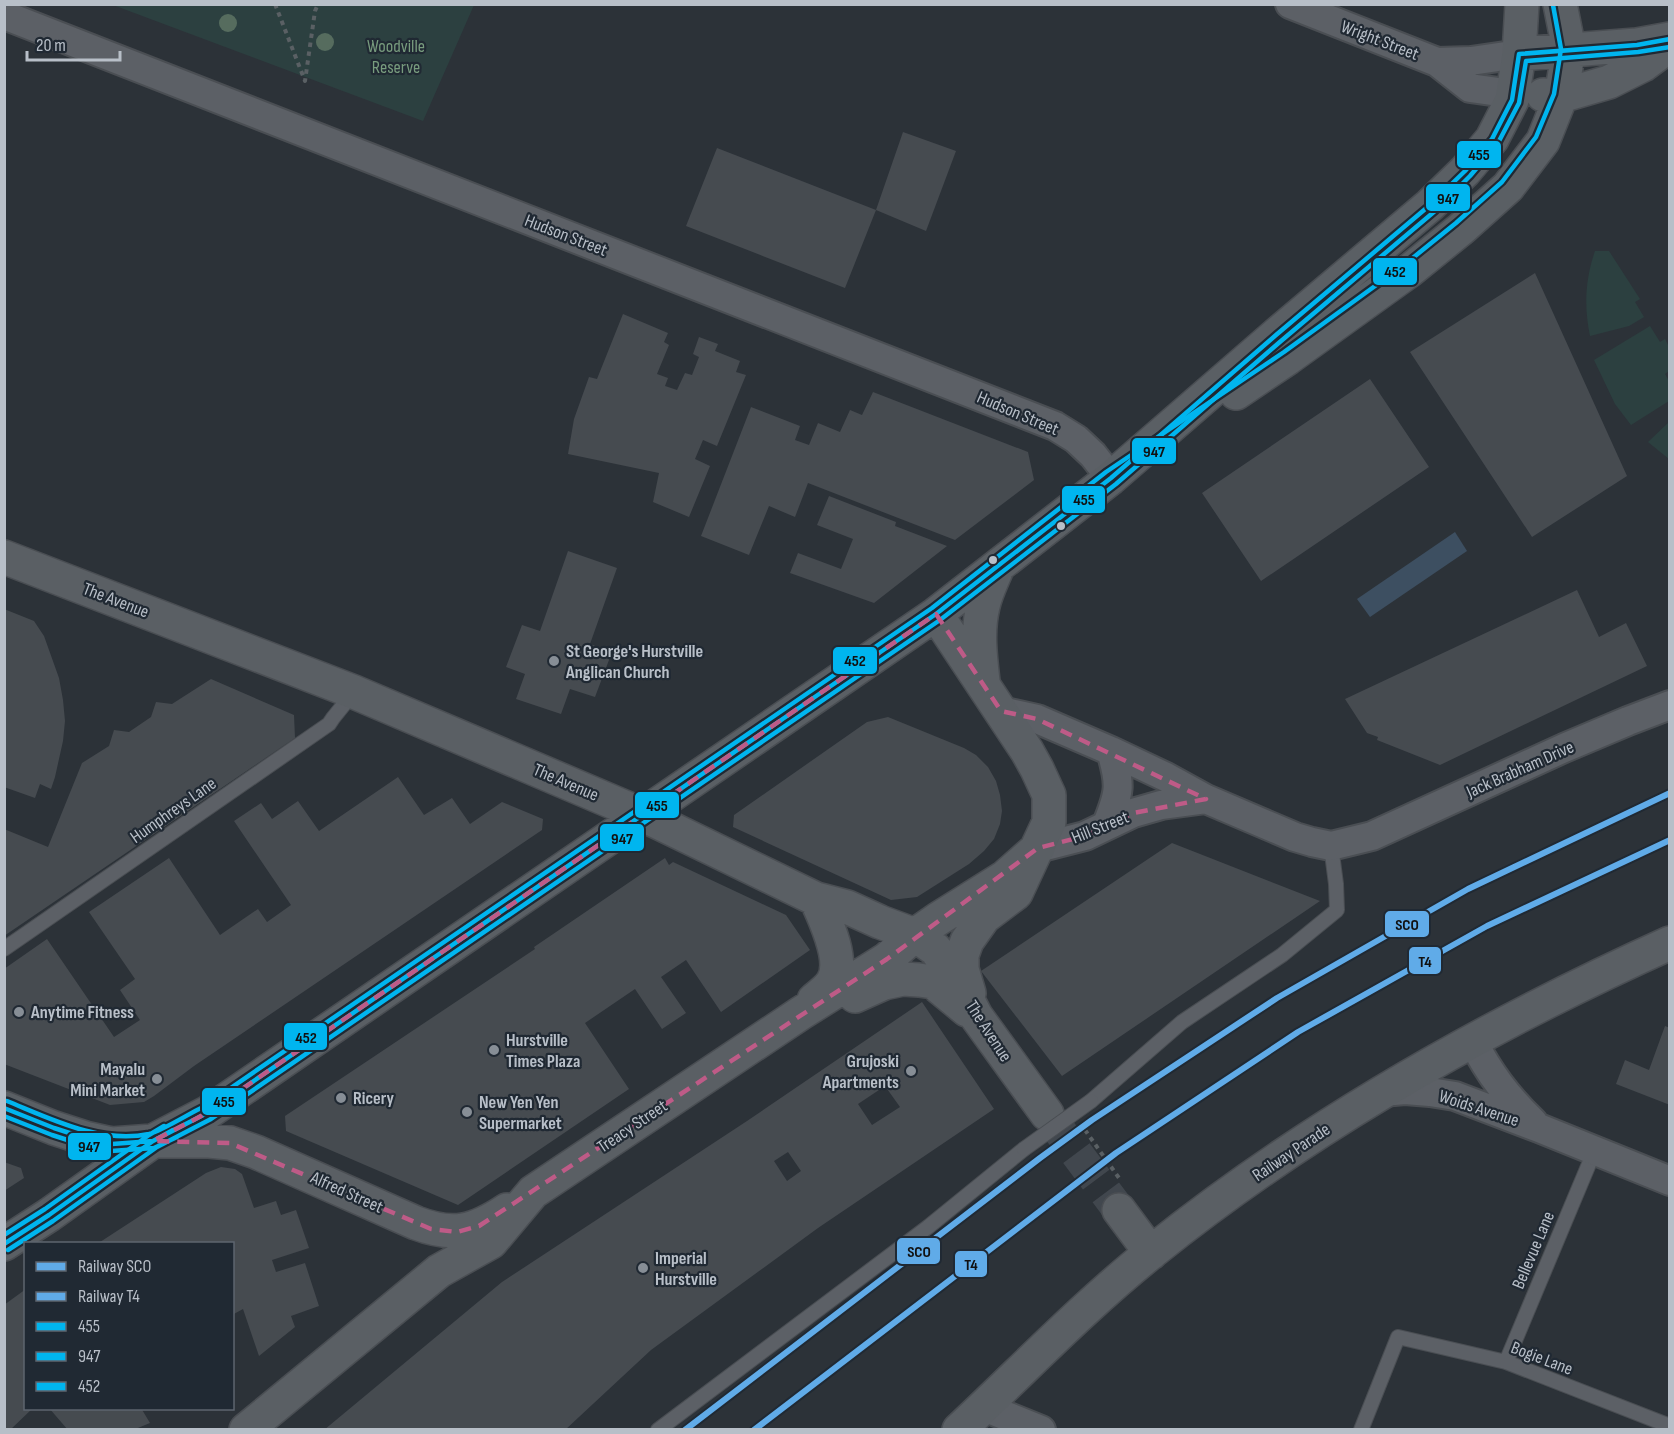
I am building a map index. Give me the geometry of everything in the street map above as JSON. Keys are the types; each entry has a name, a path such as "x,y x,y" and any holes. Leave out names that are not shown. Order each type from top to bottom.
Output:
{"street":[{"name":"Wright Street","path":"1290,4 1437,62 1470,88 1513,94"},
{"path":"4,1244 153,1141 207,1113 936,614 1111,478 1430,205 1458,178 1492,139 1512,100 1519,54 1522,4"},
{"path":"1111,478 1288,358 1409,271 1508,187 1543,141 1561,96 1569,50 1560,4"},
{"name":"Hudson Street","path":"4,15 1055,426 1082,444 1111,478"},
{"path":"1519,54 1637,45 1670,39"},
{"path":"1513,94 1561,96 1609,82 1643,65 1670,45"},
{"name":"Wright Street","path":"1437,62 1471,61 1519,54"},
{"name":"The Avenue","path":"4,557 354,692 643,815 816,899 847,907 915,935 935,949 947,964 976,1016 1047,1114"},
{"path":"992,698 979,648 980,625 983,603 998,566"},
{"name":"Hill Street","path":"936,614 1038,769 1049,795 1049,822 1038,848"},
{"name":"Hill Street","path":"992,698 1166,777 1206,800 1295,837 1331,846 1372,836"},
{"name":"Jack Brabham Drive","path":"1372,836 1564,748 1670,705"},
{"path":"1107,824 1119,789 1111,751"},
{"name":"Hill Street","path":"1038,848 1085,836 1133,813 1161,805 1206,800"},
{"path":"976,1016 962,969 962,956 967,941 984,917 1016,893 1038,848"},
{"name":"Treacy Street","path":"246,1430 439,1271 490,1242 533,1192 886,959 915,935 1005,877 1038,848"},
{"path":"801,1013 833,982 837,964 833,940 816,899"},
{"name":"Railway Parade","path":"959,1430 1078,1315 1151,1252 1290,1150 1382,1092 1472,1040 1670,943"},
{"path":"801,1013 863,993 884,983 903,979 933,982 976,1016"},
{"name":"Woids Avenue","path":"1472,1040 1484,1064 1498,1084 1515,1105 1539,1128"},
{"name":"Woids Avenue","path":"1382,1092 1414,1091 1455,1096 1670,1181"},
{"name":"Alfred Street","path":"4,1108 54,1128 112,1144 153,1141 230,1143 435,1230 457,1232 479,1226 533,1192"},
{"path":"1119,1210 1151,1252"},
{"path":"984,1407 1041,1430"}],"lane":[{"name":"Humphreys Lane","path":"4,949 329,724 354,692"},
{"path":"658,1430 928,1227 1024,1149 1091,1101 1182,1022 1282,955 1337,910 1331,846"},
{"name":"Bellevue Lane","path":"1506,1362 1594,1152"},
{"name":"Bogie Lane","path":"1361,1430 1398,1337 1506,1362 1670,1426"}],"path":[{"path":"275,4 305,81 318,4"},
{"path":"1080,1122 1119,1178"}],"highlighted area":[{"path":"936,614 1001,711 1037,719 1206,799 1133,813 1085,836 1038,848 887,959 479,1226 457,1232 431,1229 230,1143 153,1141 207,1113"}],"green space":[{"name":"Woodville Reserve","path":"113,5 474,5 423,121"},
{"path":"1595,251 1609,251 1640,299 1635,302 1644,317 1629,326 1590,336 1586,294"},
{"path":"1650,326 1660,342 1665,339 1669,347 1669,371 1665,374 1669,381 1669,401 1631,425 1615,404 1594,360"},
{"path":"1669,422 1669,459 1648,442"}],"water":[{"path":"1455,532 1467,551 1370,617 1357,599"}],"building":[{"path":"903,132 956,151 926,231 876,210"},
{"path":"717,148 876,210 845,288 686,226"},
{"path":"1535,273 1627,476 1532,537 1410,352"},
{"path":"623,314 668,333 664,342 669,345 657,374 668,378 665,386 677,390 685,373 692,375 699,357 693,354 699,337 718,344 715,351 740,361 736,372 746,375 717,446 703,440 695,459 710,466 689,517 653,502 659,473 568,454 574,419 589,377 597,379"},
{"path":"1370,379 1429,467 1261,581 1202,493"},
{"path":"873,392 1028,452 1034,480 955,540 808,483 795,517 769,506 749,555 701,536 751,407 800,426 795,440 809,445 818,423 840,432 850,410 862,415"},
{"path":"829,496 896,522 895,526 947,546 874,603 790,573 798,553 841,569 853,539 817,525"},
{"path":"568,551 617,568 590,644 612,652 595,697 570,689 561,714 516,699 525,674 506,667 522,625 540,631"},
{"path":"1577,590 1599,637 1626,623 1647,666 1440,765 1377,740 1378,737 1367,733 1345,699"},
{"path":"4,609 34,621 44,636 59,678 63,700 65,721 63,741 55,777 51,789 40,784 35,798 4,787"},
{"path":"211,679 294,715 295,738 4,936 4,829 48,847 82,763 109,746 114,730 129,732 151,717 156,702 172,704"},
{"path":"888,717 976,755 988,767 996,781 1002,811 1000,824 994,839 969,864 917,897 891,900 733,827 734,815 867,722"},
{"path":"398,777 424,815 452,798 470,824 502,802 543,819 542,830 144,1102 110,1105 4,1064 4,969 47,939 114,1037 140,1020 120,990 135,979 89,912 169,858 220,935 258,909 267,922 291,905 234,821 261,803 272,819 298,801 319,831"},
{"path":"1172,843 1320,901 1062,1076 981,971"},
{"name":"Hurstville Times Plaza","path":"665,858 669,865 673,862 786,915 810,950 721,1012 686,960 661,977 686,1013 662,1029 635,989 585,1023 629,1089 458,1205 286,1131 285,1116 535,949 534,947"},
{"name":"Imperial Hurstville","path":"922,1002 994,1109 818,1228 651,1350 565,1430 324,1430 502,1282 747,1121","holes":["885,1086 900,1107 872,1125 858,1104","788,1152 801,1171 787,1181 774,1161"]},
{"path":"1665,1026 1670,1028 1670,1105 1616,1084 1625,1060 1649,1070"},
{"path":"4,1162 21,1168 24,1178 4,1191"},
{"path":"221,1167 235,1169 242,1174 254,1208 276,1201 281,1215 296,1210 309,1248 272,1260 276,1272 305,1263 319,1306 291,1316 295,1327 259,1356 243,1309 234,1314 234,1242 100,1242 206,1173"},
{"path":"24,1290 24,1410 31,1410 10,1430 4,1430 4,1305"},
{"path":"51,1410 142,1410 150,1423 133,1430 68,1430"}],"tunnel":[{"path":"1047,1114 1119,1210"}],"rail line":[{"name":"SCO","path":"685,1430 1092,1120 1277,998 1468,889 1670,793"},
{"name":"T4","path":"754,1430 1116,1153 1298,1032 1487,926 1670,840"}],"transit line":[{"name":"452","path":"7,1101 58,1122 112,1136 149,1134 168,1126 203,1107 932,608 1106,472 1284,352 1404,265 1502,182 1536,137 1554,94 1561,49 1553,5"},
{"name":"455","path":"4,1244 153,1141 207,1113 936,614 1111,478 1430,205 1465,171 1492,139 1512,100 1519,54 1637,45 1670,39"},
{"name":"947","path":"8,1250 157,1147 211,1119 940,620 1116,484 1435,211 1470,176 1498,143 1519,103 1526,61 1638,52 1670,47"},
{"name":"455","path":"4,1108 54,1128 112,1144 153,1141 173,1130"},
{"name":"947","path":"4,1116 52,1135 111,1151 154,1148 177,1137"},
{"name":"452","path":"4,1235 164,1126"}],"place":[{"name":"St George's Hurstville Anglican Church","path":"554,661"},
{"name":"Anytime Fitness","path":"19,1012"},
{"name":"Hurstville Times Plaza","path":"494,1050"},
{"name":"Grujoski Apartments","path":"911,1071"},
{"name":"Mayalu Mini Market","path":"157,1079"},
{"name":"Ricery","path":"341,1098"},
{"name":"New Yen Yen Supermarket","path":"467,1112"},
{"name":"Imperial Hurstville","path":"643,1268"}]}
